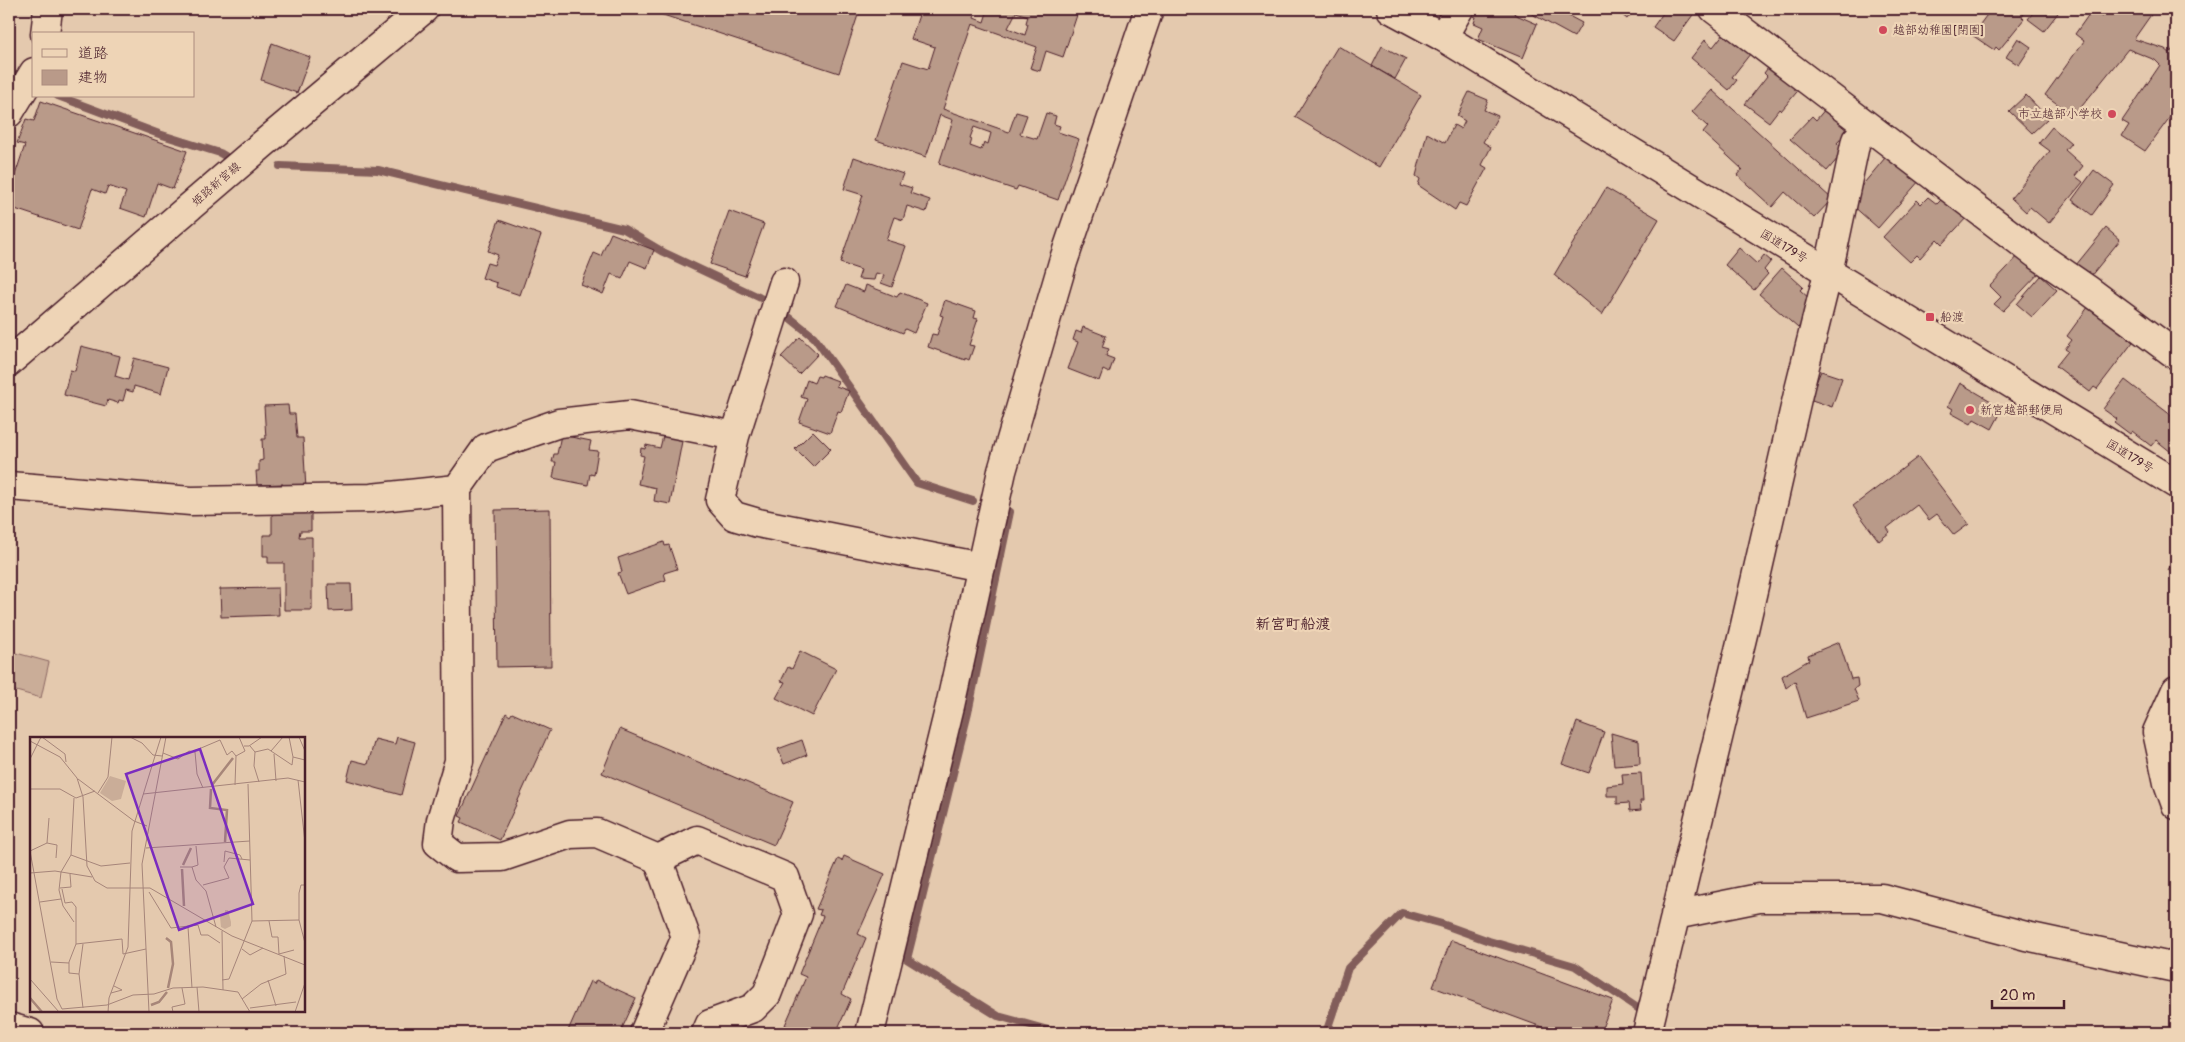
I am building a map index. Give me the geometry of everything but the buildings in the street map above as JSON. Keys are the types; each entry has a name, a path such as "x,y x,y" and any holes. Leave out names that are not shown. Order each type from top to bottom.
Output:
{"main road":[{"path":"45,32 48,9"},
{"name":"姫路新宮線","path":"9,362 424,9"},
{"path":"870,1033 948,716 1002,471 1063,262 1149,9"},
{"name":"国道179号","path":"1392,9 1443,37 2176,484"},
{"path":"1443,37 1459,9"},
{"path":"1714,9 2036,254 2176,355"},
{"path":"9,113 32,75"},
{"path":"1647,1033 1828,273 1856,140 1869,128"},
{"path":"784,282 735,436 720,500 734,516 758,524 981,567"},
{"path":"644,1033 686,937 658,859 597,833 570,834 502,857 457,858 438,843 441,820 459,761 457,488 486,448 559,423 630,415 735,436"},
{"path":"9,486 191,501 371,498 457,488"},
{"path":"2176,690 2157,732 2168,782 2176,805"},
{"path":"658,859 697,840 785,878 798,914 767,994 753,1008 710,1024 706,1033"},
{"path":"1675,915 1759,898 1882,898 2026,936 2171,967 2176,963"},
{"path":"9,1027 30,1033"}],"shaded area":[{"path":"9,651 49,662 41,698 9,689"}],"waterway":[{"path":"9,85 17,75 20,77"},
{"path":"63,98 159,134 225,156"},
{"path":"280,166 378,170 624,229 663,252 771,303"},
{"path":"780,310 814,337 917,483 973,501"},
{"path":"1010,512 968,713 907,959 998,1016 1059,1033"},
{"path":"1326,1033 1348,968 1402,913 1575,966 1639,1009"}],"place":[{"name":"越部幼稚園[閉園]","path":"1883,30"},
{"name":"市立越部小学校","path":"2112,114"},
{"name":"船渡","path":"1930,317"},
{"name":"新宮越部郵便局","path":"1970,410"}],"district":[{"name":"新宮町船渡","path":"1293,624"}]}
